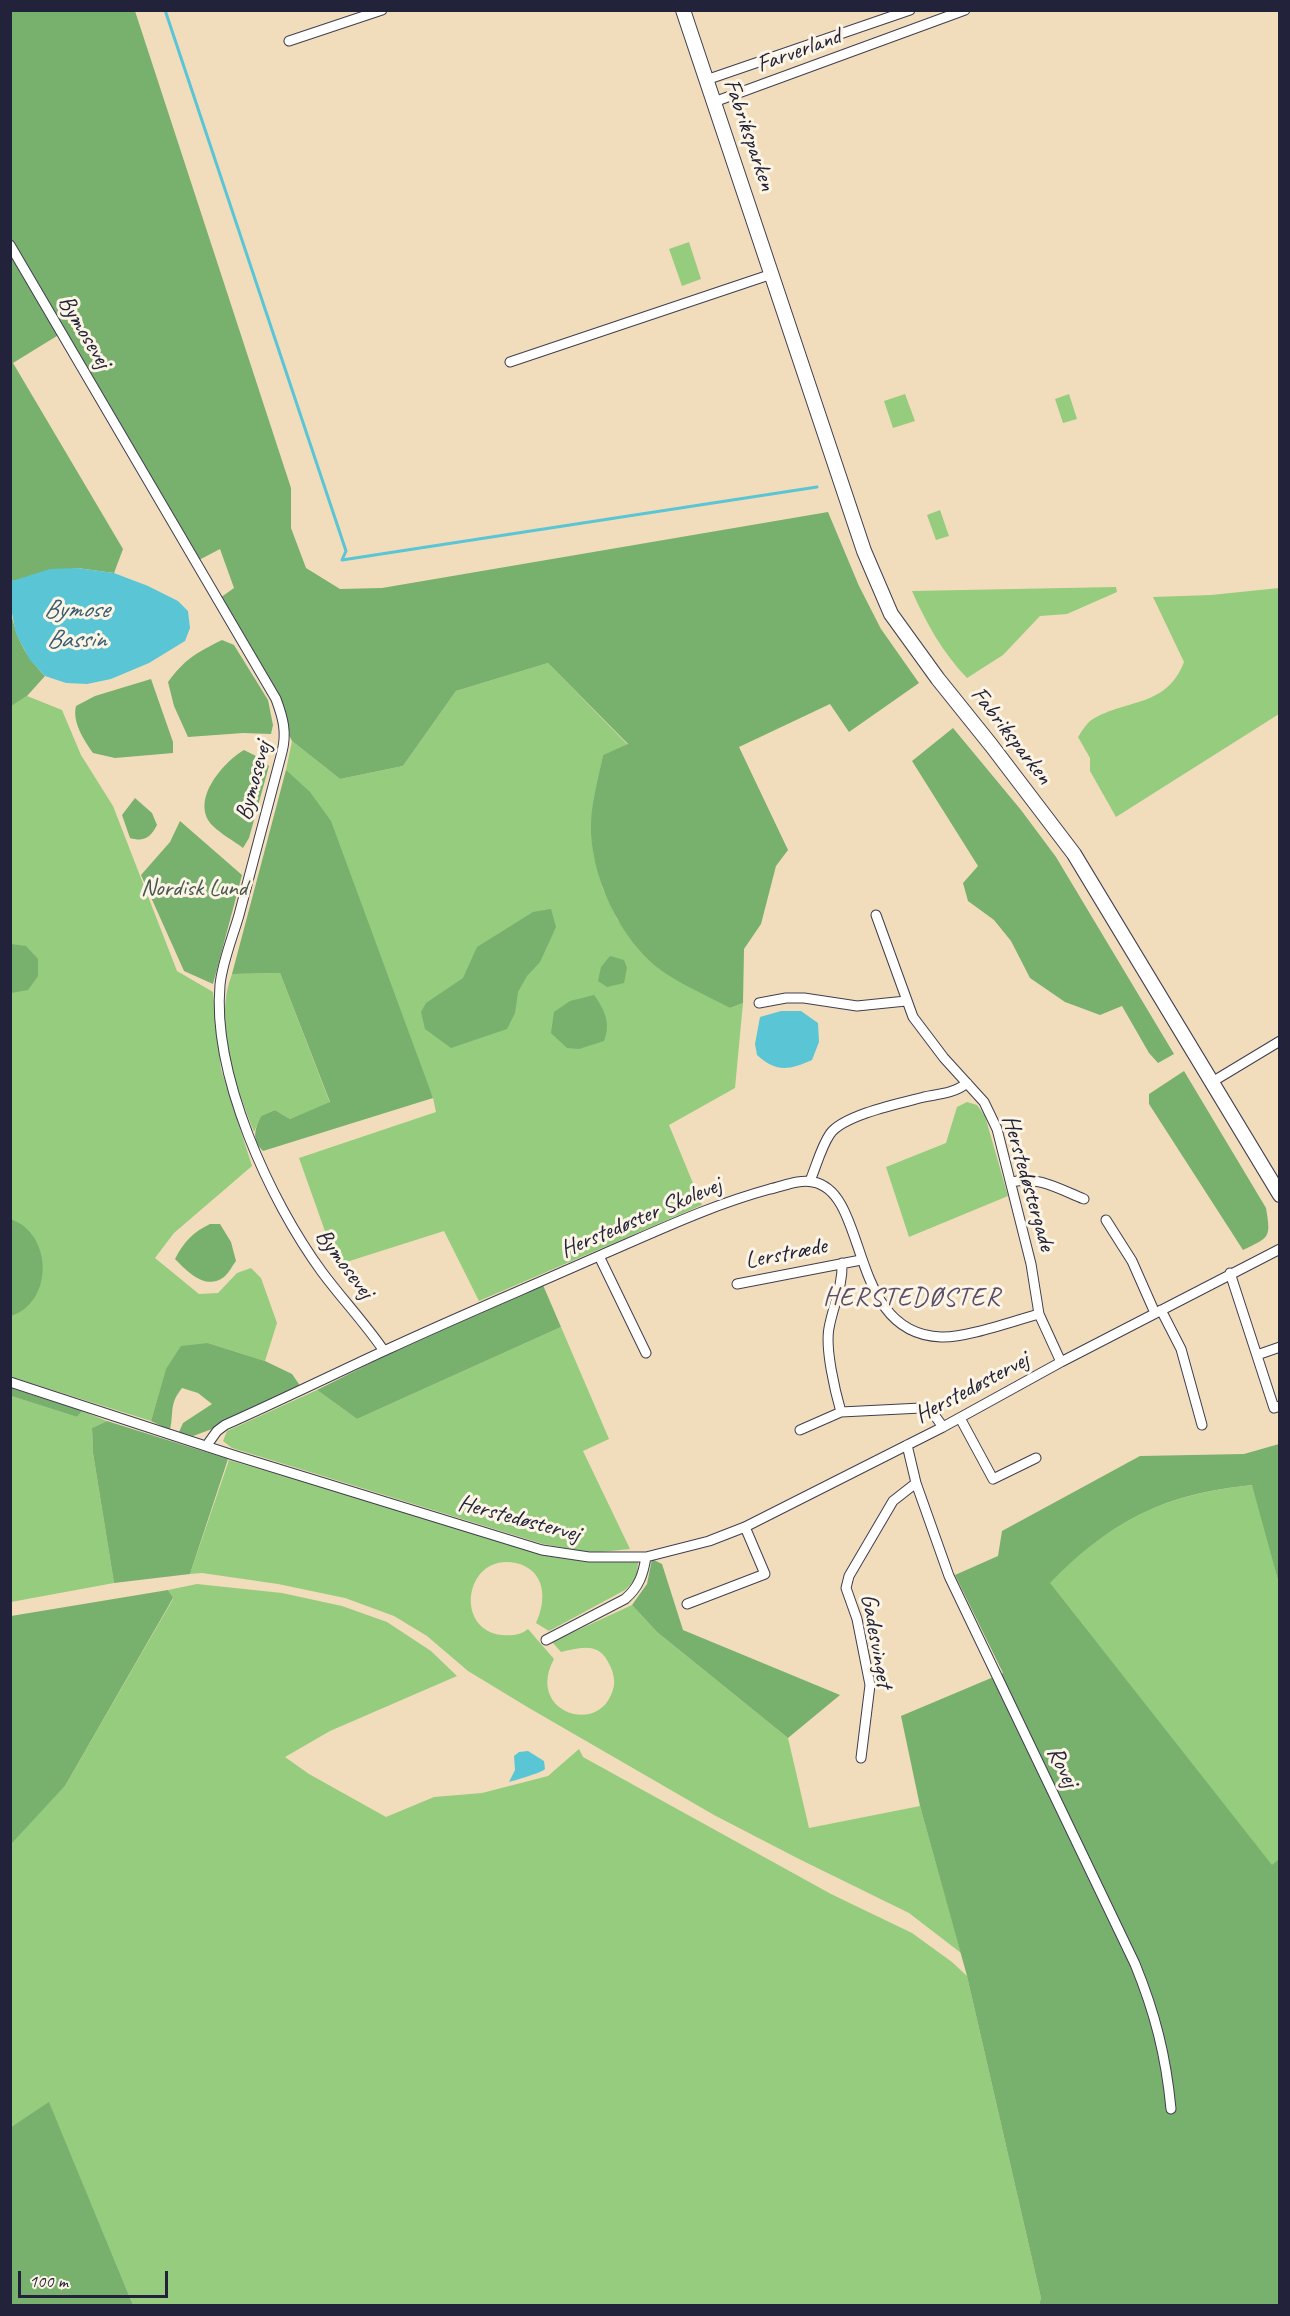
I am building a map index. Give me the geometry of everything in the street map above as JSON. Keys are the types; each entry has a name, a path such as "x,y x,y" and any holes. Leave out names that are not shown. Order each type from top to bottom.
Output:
{"street":[{"path":"289,41 382,10"},
{"name":"Fabriksparken","path":"683,10 864,551 891,614 938,679 1074,854 1280,1195"},
{"name":"Farverland","path":"706,80 910,10"},
{"name":"Farverland","path":"714,102 965,10"},
{"path":"860,28 866,47"},
{"name":"Bymosevej","path":"10,245 270,688 283,718 286,735 282,752 220,984 222,1035 236,1101 261,1166 299,1237 322,1273 370,1330 384,1351"},
{"path":"510,362 772,274"},
{"name":"Herstedøstergade","path":"876,915 913,1017 925,1035 984,1102 997,1130 1031,1264 1039,1314 1061,1362"},
{"path":"759,1003 786,998 804,998 857,1006 906,1001"},
{"path":"1212,1082 1280,1041"},
{"path":"967,1083 960,1089 911,1100 848,1120 830,1134 810,1181 830,1190 837,1198 880,1301 900,1323 927,1335 942,1337 957,1336 1039,1314"},
{"path":"1012,1182 1024,1179 1034,1180 1084,1199"},
{"name":"Herstedøster Skolevej","path":"207,1445 217,1431 225,1425 384,1351 692,1215 731,1200 810,1181"},
{"path":"1106,1220 1182,1349 1202,1425"},
{"name":"Herstedøstervej","path":"10,1382 233,1455 542,1550 589,1557 646,1557 709,1541 745,1527 943,1427 1061,1362 1280,1249"},
{"path":"599,1256 645,1353"},
{"name":"Lerstræde","path":"737,1284 861,1260"},
{"name":"Lerstræde","path":"841,1412 834,1389 828,1329 843,1275 842,1263"},
{"path":"1230,1273 1274,1408 1280,1406"},
{"path":"1257,1354 1278,1348 1280,1359"},
{"path":"800,1430 841,1412 921,1408 930,1409 943,1427"},
{"path":"960,1418 993,1479 1036,1458"},
{"name":"Rovej","path":"907,1445 916,1483 949,1576 1138,1972 1160,2034 1171,2109"},
{"name":"Gadesvinget","path":"861,1758 870,1685 857,1618 846,1588 849,1576 893,1501 916,1483"},
{"path":"687,1604 765,1574 745,1527"},
{"path":"546,1640 630,1594 640,1581 646,1557"}],"green space":[{"path":"11,11 135,11 291,488 291,528 306,568 340,589 382,588 828,512 859,586 881,629 919,683 849,732 830,704 739,747 788,850 776,866 761,924 744,949 743,1003 730,1008 662,971 633,942 610,905 595,863 591,822 603,755 628,744 548,663 456,691 403,766 340,779 292,741 220,598 234,588 220,549 199,560 65,331 13,363 123,549 114,573 77,568 12,581 11,587"},
{"path":"689,242 701,279 682,286 669,249"},
{"path":"905,394 915,421 893,428 884,401"},
{"path":"1069,394 1077,419 1063,423 1055,399"},
{"path":"940,510 949,536 936,540 927,515"},
{"path":"1116,587 1117,592 1067,614 1040,616 1003,655 967,678 936,637 912,591"},
{"path":"1279,588 1279,714 1116,817 1090,771 1090,758 1078,737 1093,719 1157,695 1177,677 1184,662 1153,597 1211,595"},
{"path":"10,608 22,645 45,676 27,696 11,706"},
{"path":"222,640 234,645 268,700 273,725 271,734 243,733 188,737 174,706 168,682 192,657"},
{"path":"548,663 628,745 603,755 591,822 594,856 603,889 617,919 637,947 730,1008 743,1003 735,1088 669,1125 702,1205 479,1301 444,1231 337,1265 299,1158 436,1112 433,1098 286,770 292,741 340,779 403,766 456,691"},
{"path":"151,679 173,742 173,753 115,758 93,753 77,724 76,706 95,696"},
{"path":"27,696 62,710 81,755 113,806 177,971 213,992 221,1069 252,1166 174,1233 155,1258 199,1294 218,1293 237,1273 251,1268 261,1278 277,1323 265,1361 208,1343 166,1370 151,1421 11,1377 10,706"},
{"path":"953,728 1021,810 1056,857 1174,1054 1158,1063 1149,1053 1122,1006 1100,1015 1065,1002 1030,978 1011,941 994,920 968,901 963,883 978,866 912,761"},
{"name":"Nordisk Lund","path":"244,750 269,766 249,838 243,848 213,826 207,816 205,806 206,795 218,773"},
{"path":"286,770 310,792 331,821 433,1098 263,1151 259,1147 255,1134 261,1116 275,1110 290,1119 330,1102 280,973 232,974"},
{"name":"Nordisk Lund","path":"135,798 152,813 157,825 149,836 143,839 130,838 122,815"},
{"name":"Nordisk Lund","path":"180,821 242,875 213,984 184,971 141,875 170,842"},
{"path":"551,909 556,927 540,962 527,976 518,992 515,1013 507,1029 451,1048 425,1029 421,1012 426,1003 463,978 477,947 533,912"},
{"path":"11,944 26,946 38,959 38,976 28,990 11,993"},
{"path":"610,956 624,960 627,968 624,983 607,987 598,981 601,967"},
{"path":"280,973 330,1103 290,1119 275,1110 261,1116 254,1132 240,1095 229,1054 225,1012 227,992 232,974"},
{"path":"594,995 606,1017 607,1029 604,1041 579,1049 567,1048 551,1033 554,1012 570,1001"},
{"path":"1184,1071 1266,1208 1268,1231 1266,1235 1259,1242 1243,1250 1149,1104 1149,1094"},
{"path":"967,1102 977,1105 985,1116 1008,1196 909,1237 886,1167 946,1143 957,1107"},
{"path":"10,1219 24,1227 34,1238 41,1252 43,1267 41,1283 35,1297 25,1308 11,1316"},
{"path":"210,1224 220,1224 231,1242 236,1261 224,1277 210,1282 197,1278 175,1259 189,1238"},
{"path":"543,1285 561,1327 357,1419 317,1390 393,1352"},
{"path":"561,1327 609,1439 583,1451 630,1549 591,1553 543,1544 232,1448 223,1441 227,1431 317,1390 357,1419"},
{"path":"208,1343 265,1361 292,1374 301,1387 223,1425 193,1436 179,1432 183,1423 212,1404 198,1393 182,1388 174,1404 170,1430 151,1421 166,1369 181,1346"},
{"path":"11,1388 82,1411 77,1417 11,1396"},
{"path":"11,1396 77,1417 82,1411 107,1421 92,1428 93,1453 114,1583 11,1602"},
{"path":"107,1421 228,1459 190,1574 114,1583 93,1453 92,1428"},
{"path":"1279,1444 1279,1584 1252,1485 1192,1495 1141,1514 1095,1542 1050,1583 1272,1865 1279,1859 1279,2305 1039,2305 1041,2298 967,1976 920,1806 901,1716 1003,1673 955,1575 998,1556 1002,1531 1140,1456 1244,1454"},
{"path":"229,1460 542,1553 585,1562 638,1562 637,1578 625,1590 549,1631 536,1623 542,1605 538,1579 533,1572 516,1563 499,1563 485,1569 476,1580 471,1607 476,1620 486,1630 509,1635 519,1634 528,1629 554,1659 548,1677 549,1692 555,1703 566,1711 578,1715 591,1713 603,1707 614,1686 611,1669 603,1654 598,1651 587,1648 561,1652 552,1642 632,1605 657,1632 788,1738 809,1828 920,1806 961,1953 909,1913 714,1815 529,1708 468,1671 427,1636 394,1616 345,1598 278,1584 202,1573 190,1574"},
{"path":"1253,1485 1279,1584 1280,1859 1272,1866 1049,1583 1095,1542 1141,1514 1192,1495"},
{"path":"652,1559 662,1564 683,1630 840,1695 788,1738 657,1632 632,1605 647,1584"},
{"path":"197,1584 282,1593 342,1606 387,1622 431,1651 457,1676 330,1731 285,1757 309,1774 386,1817 434,1797 482,1793 548,1776 579,1749 583,1757 831,1894 912,1933 952,1962 967,1976 1041,2298 1039,2305 133,2305 49,2103 11,2127 10,1844 65,1786 173,1599 168,1590"},
{"path":"168,1590 173,1598 65,1786 11,1844 11,1616"},
{"path":"49,2102 133,2305 11,2305 11,2127"}],"water":[{"name":"Bymose Bassin","path":"77,568 114,573 178,601 188,611 190,628 185,641 149,663 111,679 87,684 66,683 45,676 30,660 16,634 11,608 12,581 50,569"},
{"path":"781,1011 801,1011 818,1023 819,1042 812,1060 790,1068 783,1068 771,1065 757,1055 755,1044 760,1017"},
{"path":"528,1751 544,1761 545,1769 509,1782 515,1770 514,1756 519,1752"}],"waterway":[{"path":"165,10 346,551 342,560 817,487"}],"district":[{"name":"HERSTEDØSTER","path":"912,1298"}]}
